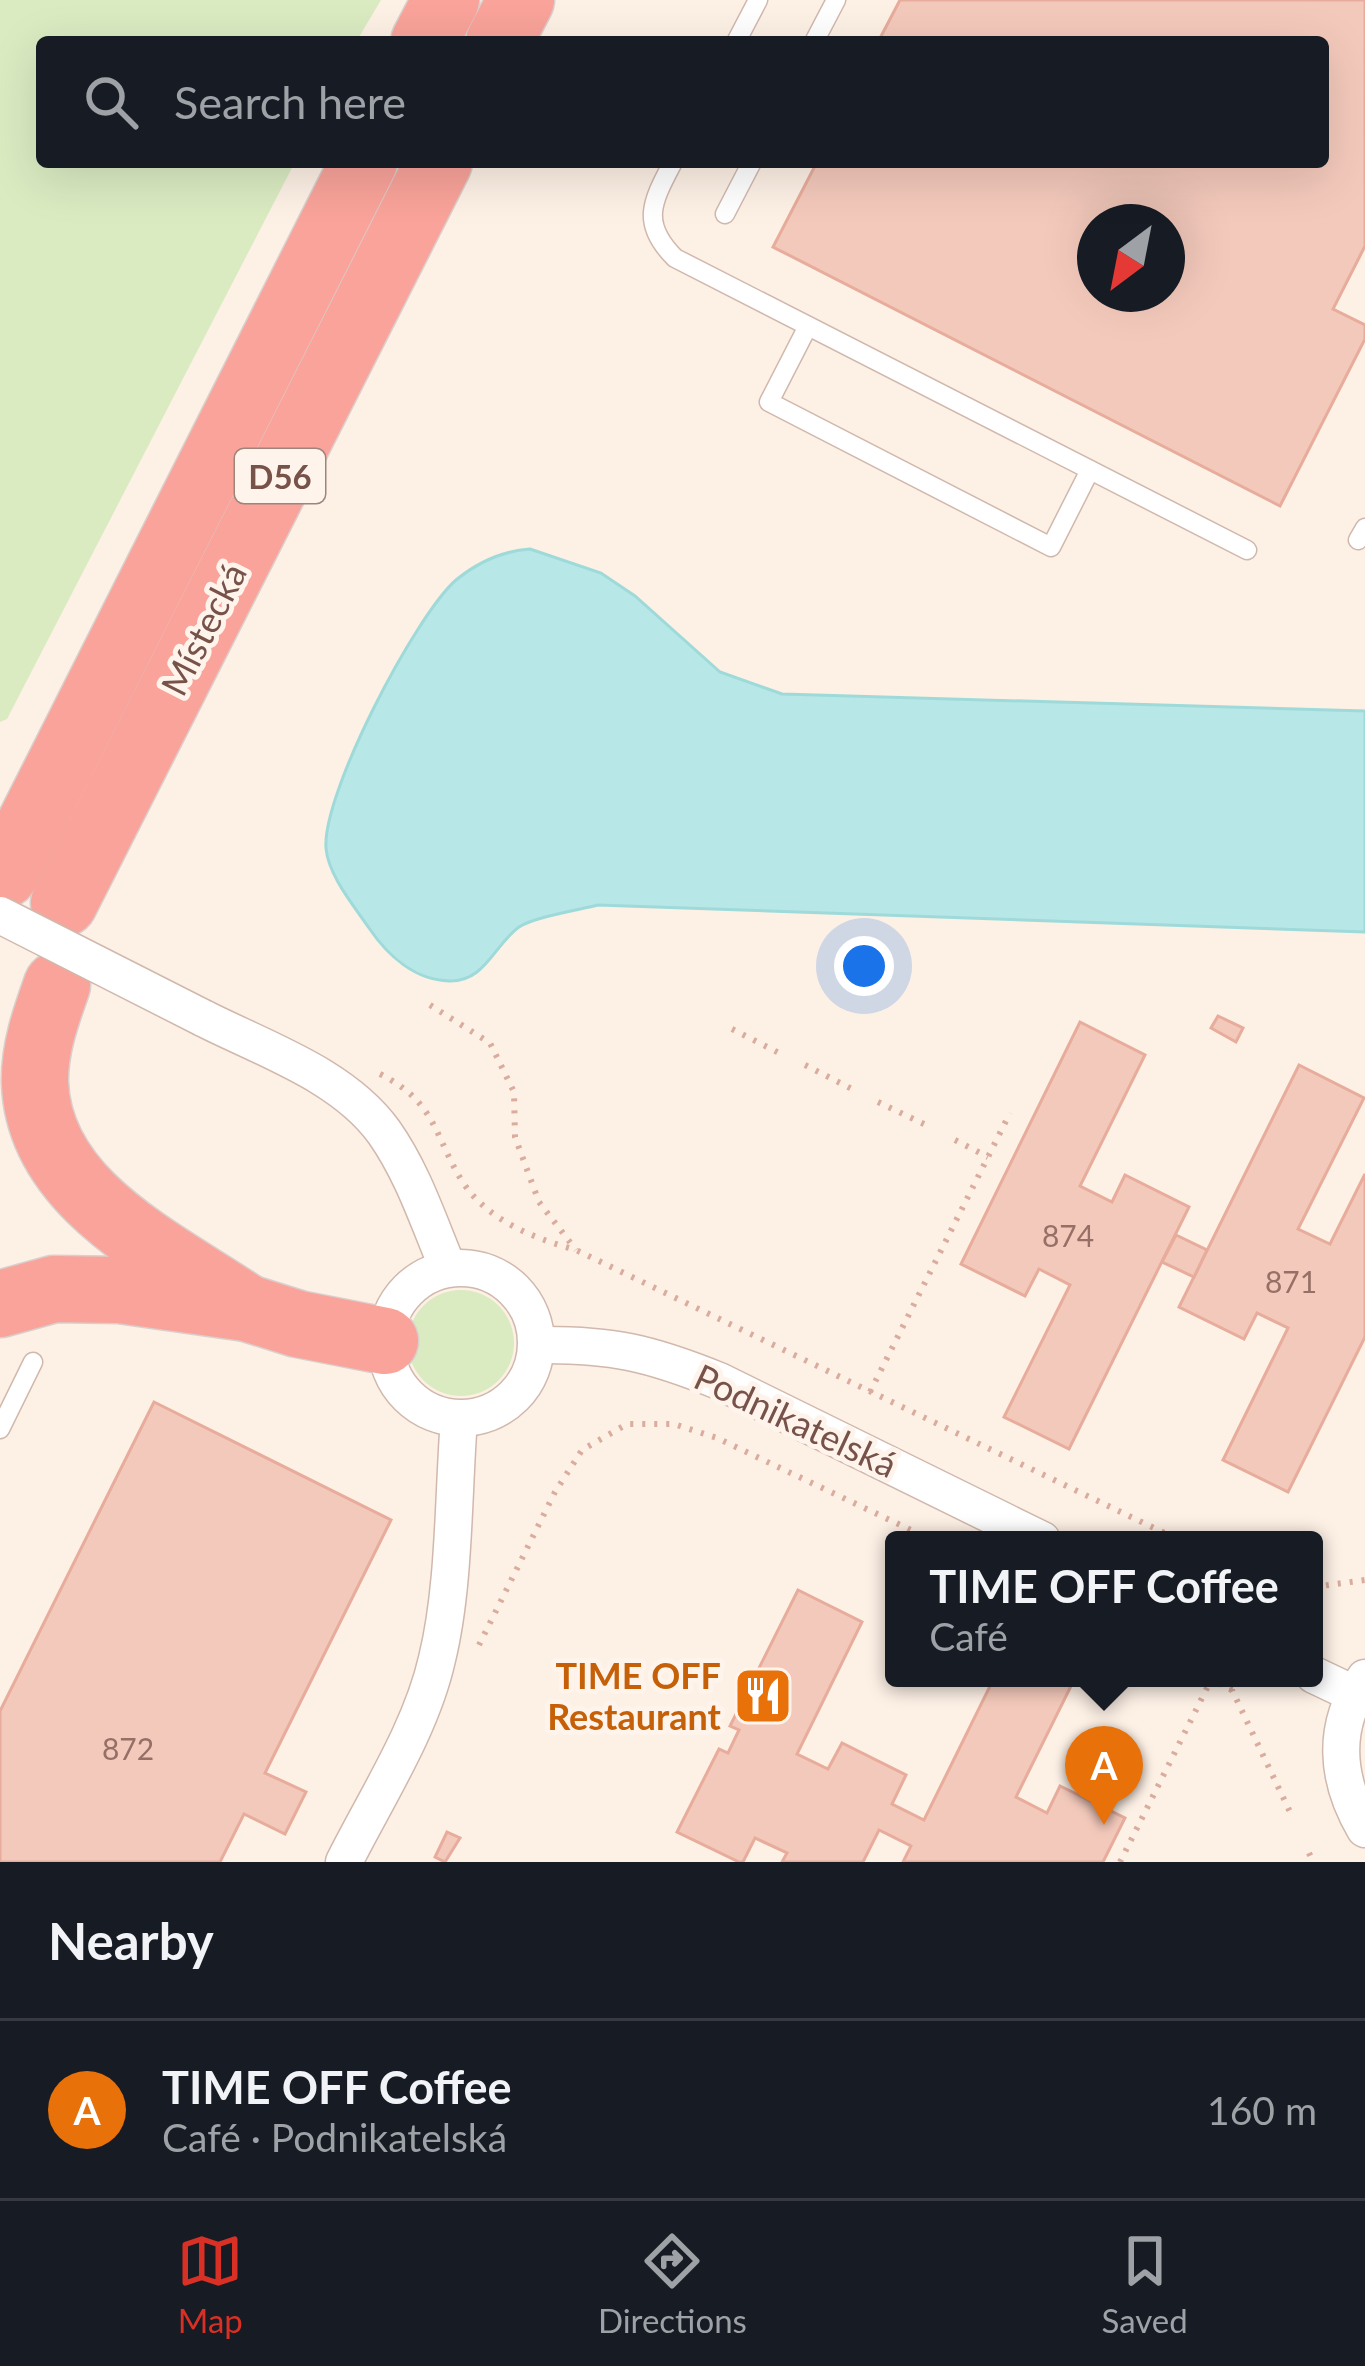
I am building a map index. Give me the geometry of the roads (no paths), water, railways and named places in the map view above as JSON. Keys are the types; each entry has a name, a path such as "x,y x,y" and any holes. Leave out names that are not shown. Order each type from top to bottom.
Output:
{"highway":[{"path":"427,36 446,0"},
{"path":"503,36 520,0"},
{"name":"Místecká","path":"2,880 361,168"},
{"name":"Místecká","path":"74,908 140,755 436,168"},
{"path":"0,1032 44,978 35,1084 45,1134 71,1180 112,1218 247,1308"},
{"path":"0,1304 54,1289 120,1290 247,1308 298,1324 385,1341"}],"street":[{"path":"2,880 203,1018 326,1080 356,1102 382,1129 402,1161 448,1268"},
{"path":"448,1268 492,1274 510,1286 525,1302 537,1345 521,1389 504,1405 459,1419 415,1403 398,1385 388,1364 385,1341 397,1301 428,1274 448,1268"},
{"name":"Podnikatelská","path":"537,1345 594,1344 666,1360 719,1381 1024,1531"},
{"path":"344,1862 416,1718 437,1663 459,1419"},
{"path":"1323,1677 1359,1686 1344,1721 1341,1763 1350,1804 1365,1829"}],"lane":[{"path":"739,36 758,0"},
{"path":"817,36 836,0"},
{"path":"670,168 651,214 656,238 675,258 1247,550"},
{"path":"725,214 749,168"},
{"path":"808,326 769,402 1051,548 1090,470"},
{"path":"0,1429 33,1362"}],"water":[{"path":"530,549 601,573 635,596 720,672 782,694 1365,711 1365,932 598,905 526,923 480,969 461,980 437,980 414,971 376,938 337,879 326,848 329,822 374,707 438,600 456,580 482,563"}],"place":[{"name":"TIME OFF Restaurant","path":"763,1696"},
{"name":"TIME OFF Coffee","path":"1104,1825"}]}
